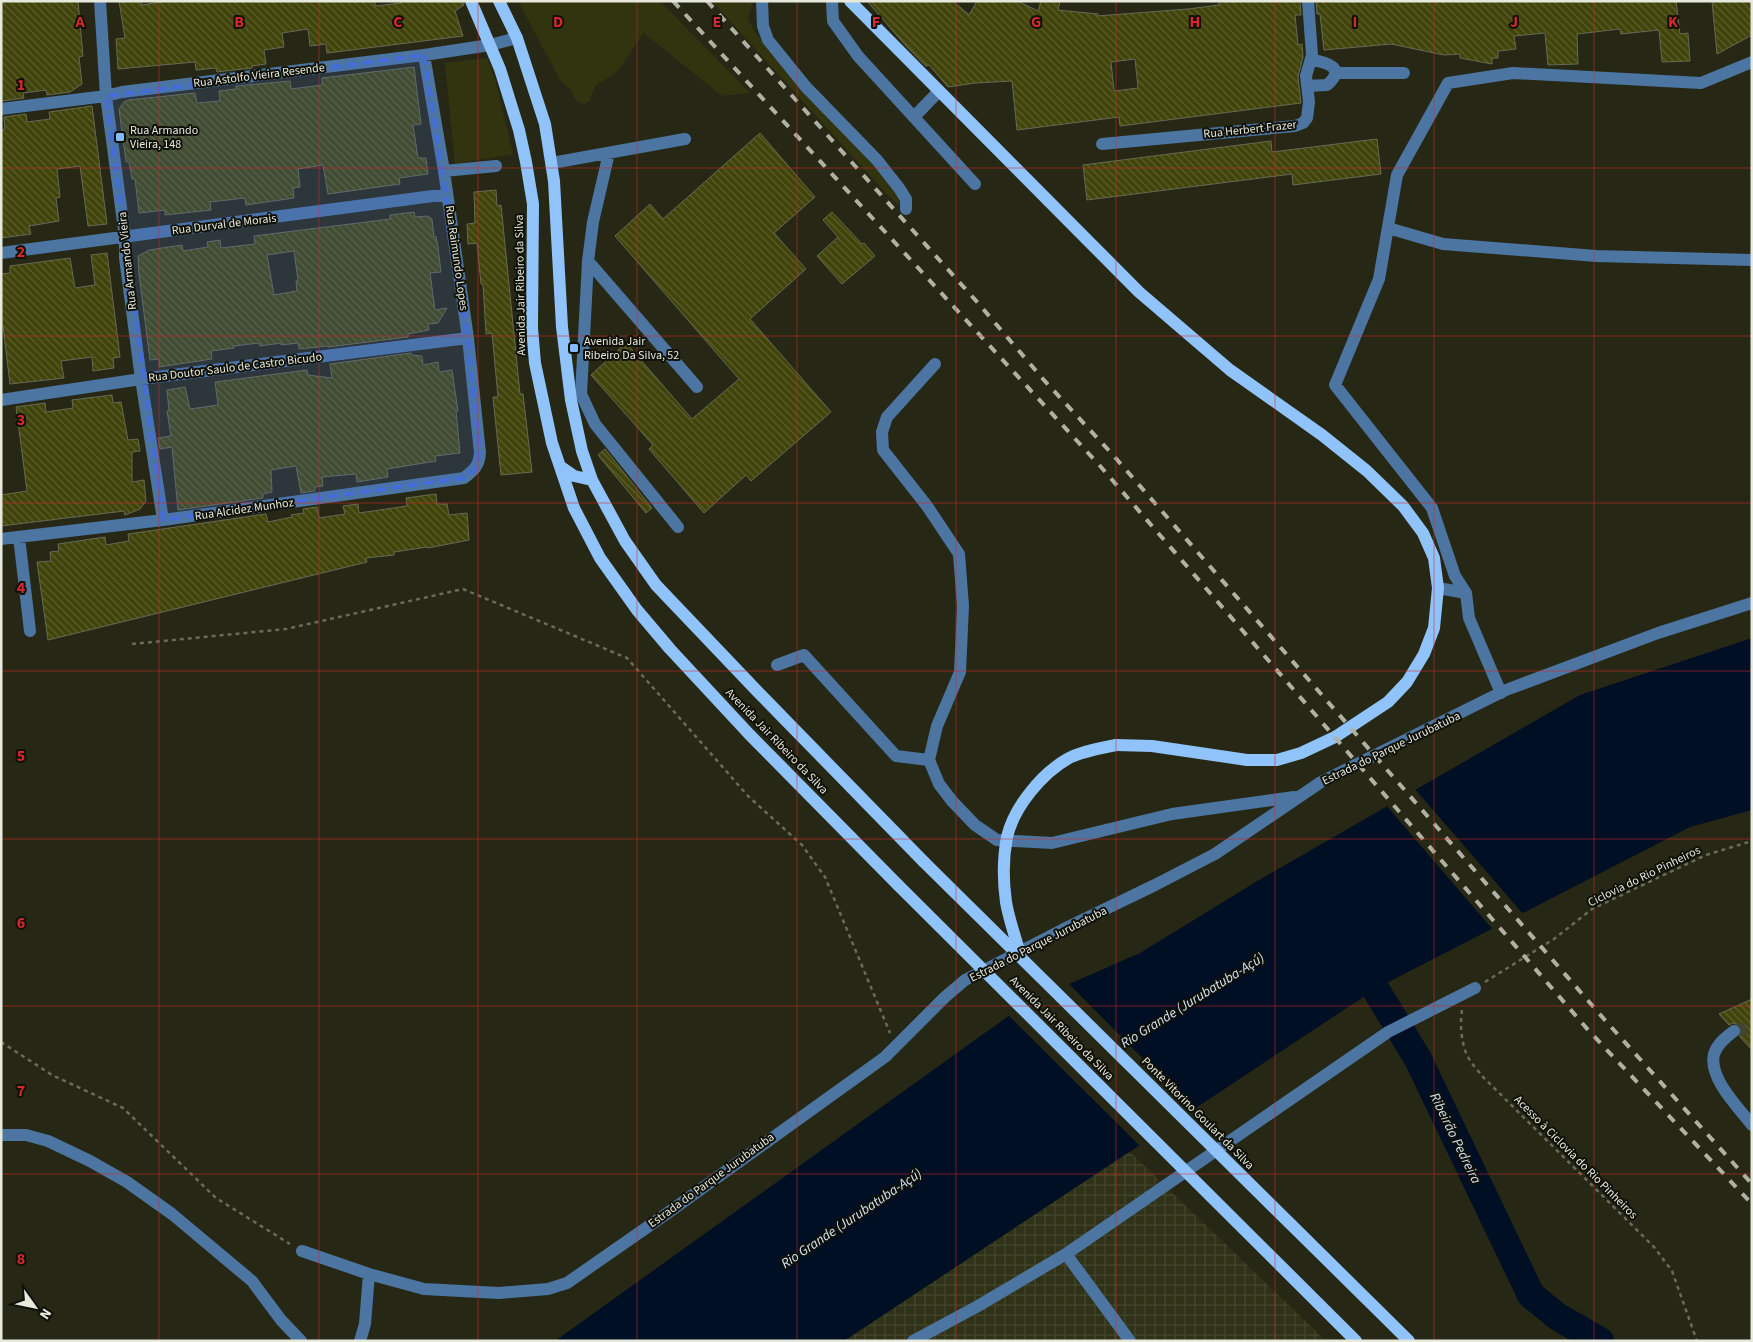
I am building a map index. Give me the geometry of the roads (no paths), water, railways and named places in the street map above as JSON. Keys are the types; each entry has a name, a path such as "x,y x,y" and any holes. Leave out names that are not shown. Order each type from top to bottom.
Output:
{"main road":[{"name":"Avenida Jair Ribeiro da Silva","path":"471,1 500,69 526,162 532,204 532,328 535,363 552,443 562,467 574,508 600,558 637,610 670,649 749,734 898,886 1356,1341"},
{"name":"Avenida Jair Ribeiro da Silva","path":"499,1 517,38 545,124 552,163 562,327 571,400 582,452 592,480 625,541 656,585 924,862"},
{"path":"850,1 1139,292 1230,370 1322,435 1360,465 1403,506 1423,532 1434,558 1438,588 1434,628 1424,654 1408,682 1388,702 1335,737 1301,754 1276,760 1247,760 1152,746 1116,745 1095,749 1069,758 1042,777 1021,805 1007,836 1004,872 1006,903 1021,957"},
{"path":"562,467 574,476 592,480"},
{"name":"Ponte Vitorino Goulart da Silva","path":"924,862 1409,1341"}],"street":[{"name":"Rua Armando Vieira","path":"100,1 106,96 125,237 125,258 141,379 163,520"},
{"path":"762,1 763,26 768,40 806,87 877,160 900,188 906,199 906,209"},
{"path":"832,1 832,21 858,56 975,184"},
{"name":"Rua Herbert Frazer","path":"1102,144 1295,126 1303,123 1307,118 1309,97 1306,76 1311,60 1308,1"},
{"name":"Rua Astolfo Vieira Resende","path":"1,109 106,96 122,92 424,55 490,45 517,38"},
{"name":"Rua Raimundo Lopes","path":"424,55 448,196 468,338 480,453 479,462"},
{"path":"1307,86 1327,84 1334,77 1335,73 1335,68 1325,62 1311,60"},
{"path":"1501,693 1469,618 1466,593 1455,576 1432,508 1335,385 1379,280 1397,175 1448,83 1513,74 1701,83 1752,62"},
{"path":"1335,73 1404,73"},
{"path":"914,117 938,91"},
{"path":"552,163 685,139"},
{"path":"609,153 595,215 588,261 581,394 595,424 678,527"},
{"path":"444,171 496,166"},
{"name":"Rua Durval de Morais","path":"1,252 433,196 448,196"},
{"path":"1388,228 1444,244 1596,256 1752,260"},
{"path":"588,261 697,387"},
{"name":"Rua Doutor Saulo de Castro Bicudo","path":"1,400 141,379 468,338"},
{"path":"935,364 887,417 882,432 883,450 927,506 959,554 963,606 960,672 937,726 929,760 938,784 952,801 975,826 997,840 1052,843 1172,814 1299,796"},
{"name":"Rua Alcidez Munhoz","path":"1,539 163,520 464,478 475,470 479,462"},
{"path":"19,537 30,631"},
{"path":"1438,588 1466,593"},
{"name":"Estrada do Parque Jurubatuba","path":"302,1251 369,1274 424,1289 499,1293 548,1289 567,1283 884,1057 965,980 1215,854 1320,782 1501,693 1658,633 1752,603"},
{"path":"777,666 804,655 896,756 929,760"},
{"path":"913,1341 978,1306 1066,1254 1388,1032 1475,988"},
{"path":"1734,1031 1722,1041 1714,1054 1714,1068 1719,1082 1752,1125"},
{"path":"1,1135 26,1136 48,1141 90,1161 127,1182 172,1214 252,1281 281,1320 301,1341"},
{"path":"1066,1254 1130,1341"},
{"path":"360,1341 365,1324 369,1274"}],"water":[{"name":"Rio Grande (Jurubatuba-Açú)","path":"1752,638 1752,810 1690,827 1377,988 844,1341 555,1341 1028,1002 1140,953 1259,880 1580,695"}],"waterway":[{"name":"Ribeirão Pedreira","path":"1356,957 1418,1059 1531,1295 1558,1317 1600,1341"}],"tunnel":[{"path":"1734,1031 1752,1027"}],"railway":[{"path":"673,1 1101,467 1589,1031 1752,1204"},
{"path":"707,1 978,303 1043,379 1113,455 1604,1019 1752,1184"}],"place":[{"name":"Rua Armando Vieira, 148","path":"120,137"},
{"name":"Avenida Jair Ribeiro Da Silva, 52","path":"574,348"}]}
